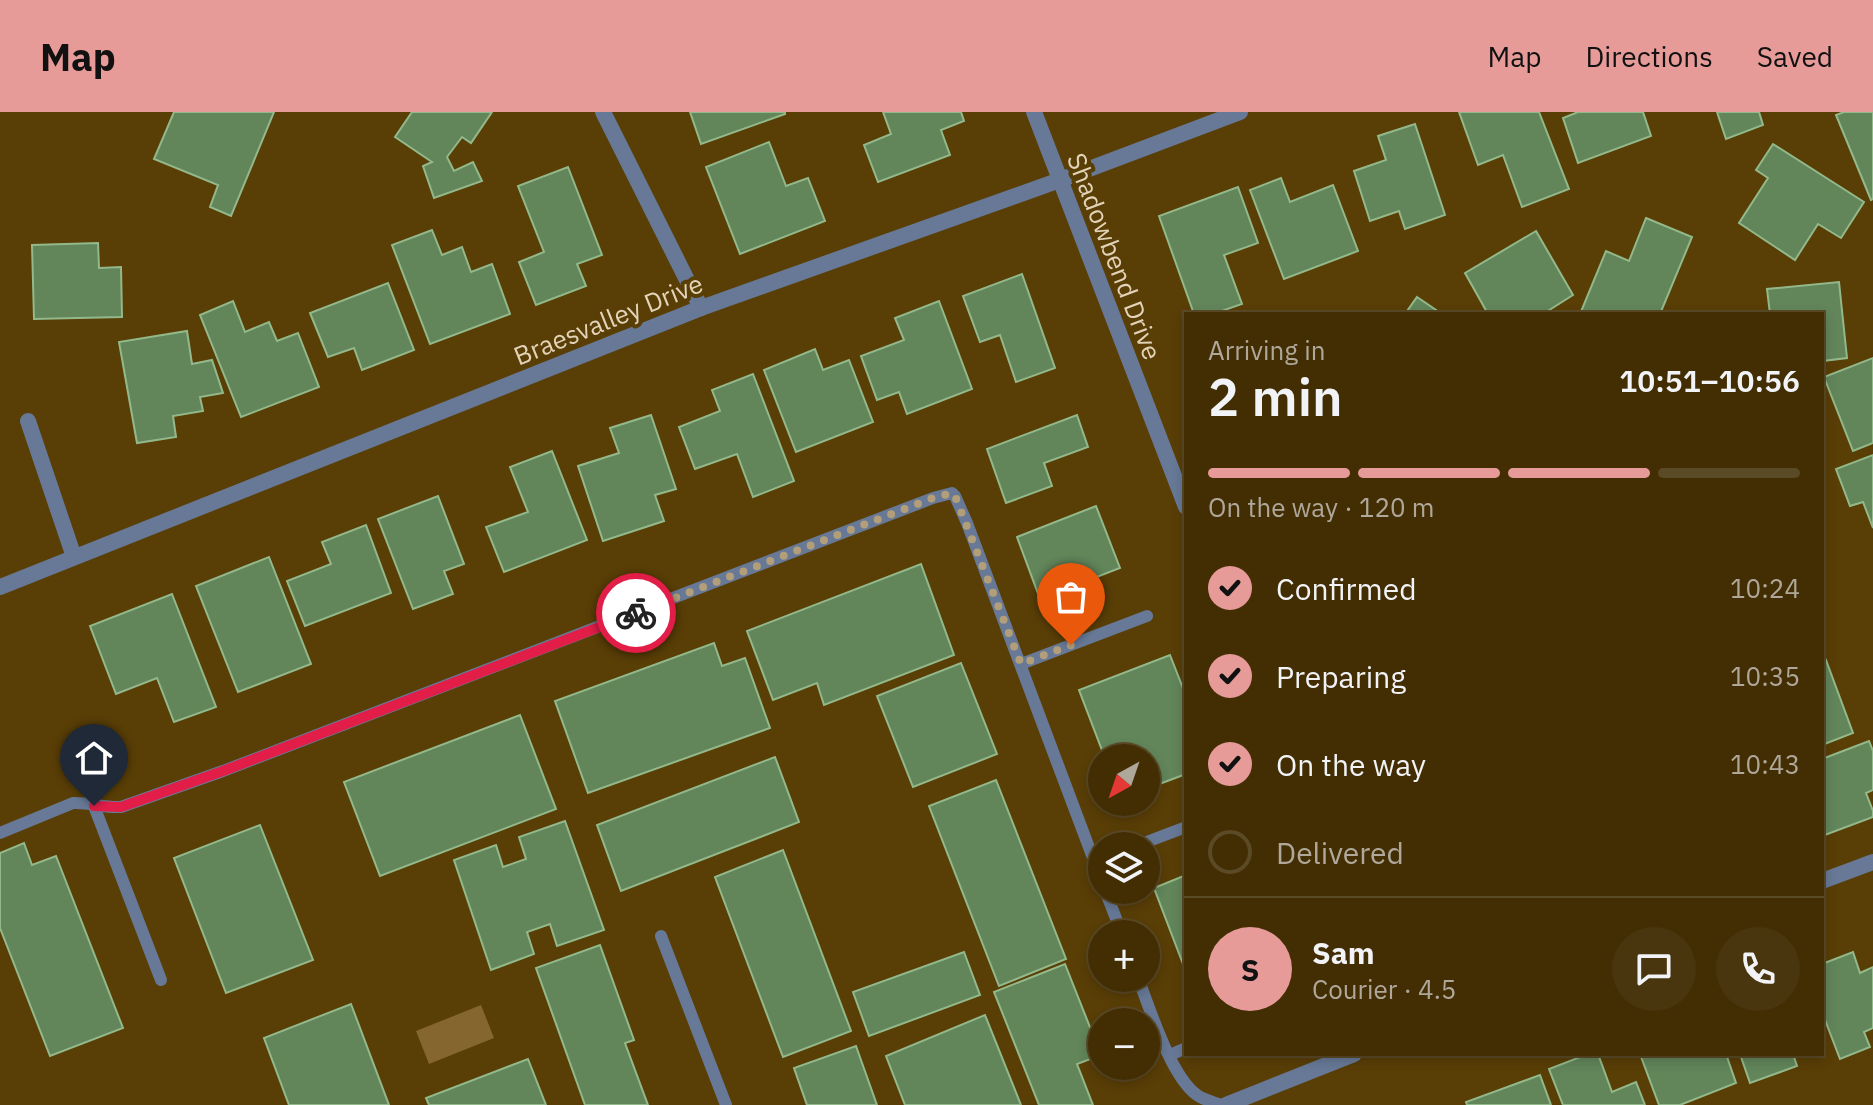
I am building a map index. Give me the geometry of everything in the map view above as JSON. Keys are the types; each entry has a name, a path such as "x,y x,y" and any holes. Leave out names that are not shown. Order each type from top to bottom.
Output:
{"street":[{"path":"603,112 701,308"},
{"name":"Shadowbend Drive","path":"1034,112 1184,502"},
{"name":"Braesvalley Drive","path":"0,587 701,308 1240,112"},
{"path":"28,421 74,557"},
{"path":"1824,880 1873,862"},
{"path":"1223,1105 1349,1056"}],"lane":[{"path":"0,833 73,803 121,807 223,771 952,493 967,523 1088,835"},
{"path":"1021,664 1147,616"},
{"path":"94,806 161,980"},
{"path":"1160,837 1184,828"},
{"path":"661,936 726,1105"},
{"path":"1143,992 1181,1077 1197,1095 1223,1105"},
{"path":"1170,1055 1184,1049"}],"shaded area":[{"path":"481,1005 494,1038 429,1064 416,1031"}],"building":[{"path":"174,112 274,112 231,216 210,207 218,185 154,159"},
{"path":"412,112 492,112 471,143 462,137 447,157 454,171 473,162 482,181 434,198 423,166 432,162 395,137"},
{"path":"690,112 785,112 785,114 701,144"},
{"path":"883,112 961,112 964,121 941,130 950,155 878,182 864,145 891,134"},
{"path":"1459,112 1539,112 1569,189 1522,207 1503,155 1478,165"},
{"path":"1578,112 1643,112 1651,136 1578,163 1563,118"},
{"path":"1717,112 1759,112 1763,125 1726,139"},
{"path":"1873,112 1871,200 1836,115"},
{"path":"1415,124 1445,215 1405,229 1399,211 1370,221 1354,171 1386,160 1378,136"},
{"path":"769,142 786,186 808,178 825,221 740,254 706,167"},
{"path":"1773,144 1864,202 1841,238 1818,224 1795,260 1739,223 1768,178 1756,170"},
{"path":"568,167 602,255 577,264 586,286 536,305 519,262 544,252 518,186"},
{"path":"1281,178 1290,202 1333,185 1358,251 1284,279 1250,190"},
{"path":"1238,187 1258,243 1224,255 1242,304 1219,312 1193,312 1159,216"},
{"path":"1646,218 1692,237 1661,312 1581,312 1606,251 1629,261"},
{"path":"432,230 442,255 462,247 471,272 492,264 510,314 430,344 392,245"},
{"path":"1536,231 1573,295 1546,312 1487,312 1465,273"},
{"path":"98,243 99,268 121,267 122,317 34,319 32,245"},
{"path":"1022,274 1055,368 1016,382 1000,335 980,342 963,296"},
{"path":"1839,282 1847,358 1824,361 1824,312 1770,312 1767,289"},
{"path":"388,283 414,350 362,370 354,348 328,357 310,313"},
{"path":"1417,297 1439,312 1406,312"},
{"path":"233,301 245,332 269,322 277,341 298,333 319,387 241,417 200,315"},
{"path":"939,301 972,389 907,414 899,392 877,400 861,356 904,340 895,318"},
{"path":"187,331 192,364 212,360 223,393 200,397 203,411 173,416 176,437 137,443 119,342"},
{"path":"815,349 823,370 849,360 873,422 796,452 764,370"},
{"path":"1873,358 1873,443 1853,451 1824,377"},
{"path":"753,374 794,481 753,497 737,454 695,469 679,427 720,411 712,390"},
{"path":"651,415 676,489 655,495 664,521 603,541 578,466 619,453 610,428"},
{"path":"1077,415 1088,447 1044,463 1052,486 1006,503 987,449"},
{"path":"552,451 587,540 504,572 486,527 528,512 510,467"},
{"path":"1873,455 1873,528 1863,502 1850,506 1836,469"},
{"path":"438,496 464,564 444,571 453,594 413,609 378,519"},
{"path":"1096,506 1120,568 1040,599 1017,537"},
{"path":"366,525 391,593 305,626 287,581 331,564 322,542"},
{"path":"269,557 311,664 238,692 196,586"},
{"path":"921,564 954,655 824,705 817,683 773,700 747,631"},
{"path":"172,594 216,707 174,722 157,678 116,694 90,626"},
{"path":"714,643 722,666 745,658 770,728 588,793 555,701"},
{"path":"1170,655 1184,691 1184,775 1160,784 1160,744 1100,744 1079,690"},
{"path":"1824,661 1853,733 1824,744"},
{"path":"961,663 997,754 913,787 877,696"},
{"path":"520,715 556,809 380,876 344,782"},
{"path":"1869,741 1873,751 1873,790 1866,793 1873,817 1824,835 1824,758"},
{"path":"775,757 799,822 621,891 597,825"},
{"path":"996,780 1066,959 999,986 929,806"},
{"path":"565,821 604,930 557,946 550,924 527,932 534,954 491,970 454,860 496,845 503,867 526,859 519,837"},
{"path":"260,825 313,960 226,993 174,858"},
{"path":"24,843 32,865 56,856 123,1028 50,1056 0,928 0,853"},
{"path":"783,850 851,1031 783,1057 715,877"},
{"path":"1184,876 1184,967 1160,904 1160,886"},
{"path":"600,945 634,1040 625,1043 648,1105 585,1105 536,968"},
{"path":"964,952 980,995 869,1036 853,992"},
{"path":"1853,952 1860,973 1873,967 1873,1028 1864,1032 1870,1047 1840,1059 1824,1017 1824,963"},
{"path":"1065,964 1088,1022 1088,1060 1077,1064 1093,1105 1039,1105 994,992"},
{"path":"351,1004 389,1105 289,1105 264,1038"},
{"path":"985,1015 1021,1105 905,1105 886,1056"},
{"path":"856,1046 877,1105 807,1105 794,1068"},
{"path":"1583,1056 1599,1056 1612,1092 1636,1082 1645,1105 1563,1105 1549,1069"},
{"path":"1641,1056 1727,1056 1736,1083 1680,1105 1659,1105"},
{"path":"1741,1056 1794,1056 1797,1066 1750,1083"},
{"path":"528,1059 546,1105 429,1105 426,1098"},
{"path":"1540,1075 1551,1105 1467,1105 1466,1102"}],"way so far":[{"path":"636,613 952,493 967,523 1021,664 1071,645"}],"route":[{"path":"94,806 121,807 223,771 636,613"}]}
